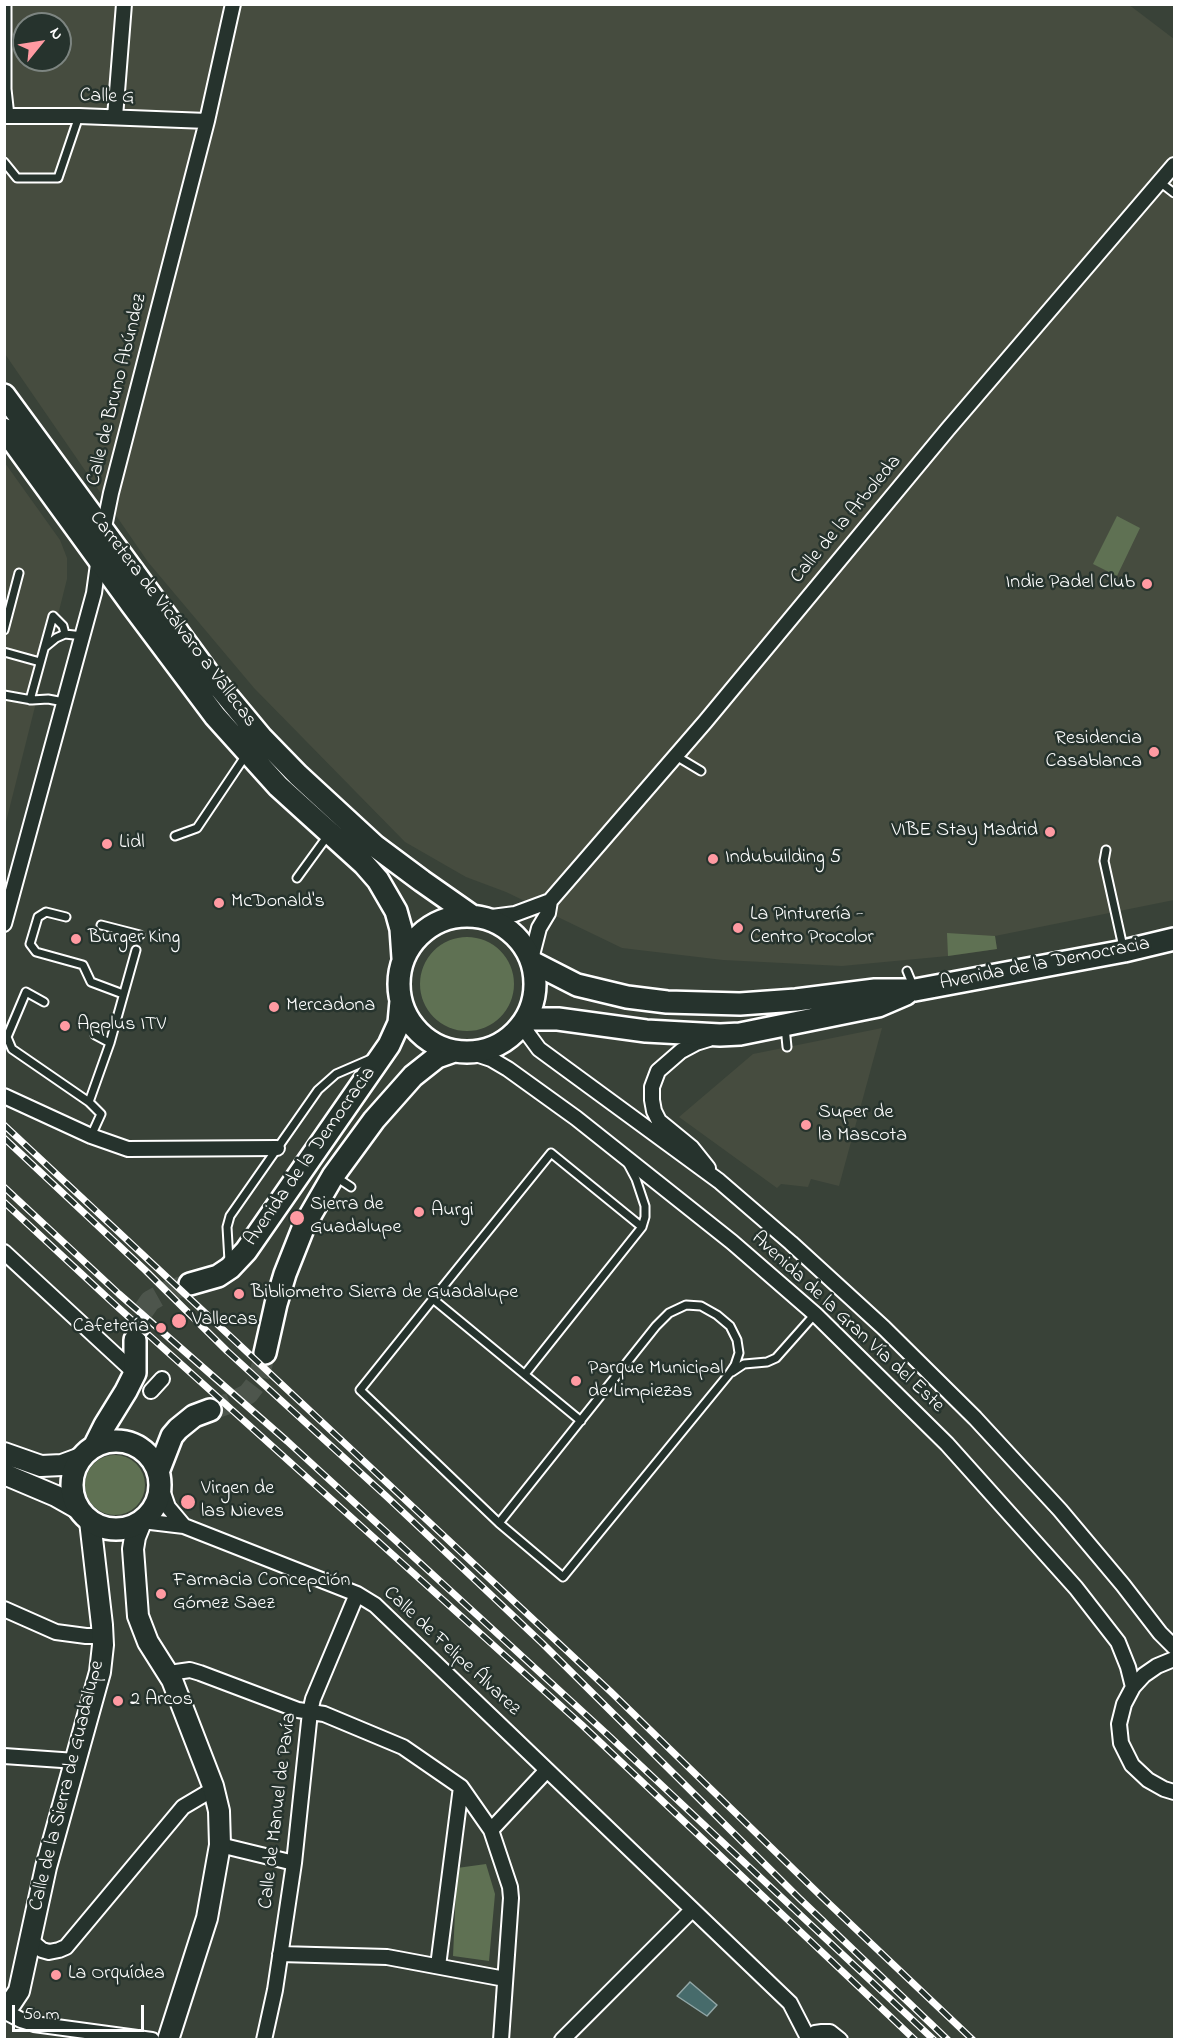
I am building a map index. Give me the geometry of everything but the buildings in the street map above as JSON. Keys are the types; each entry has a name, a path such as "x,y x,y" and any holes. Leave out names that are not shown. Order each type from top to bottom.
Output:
{"main road":[{"name":"Carretera de Vicálvaro a Vallecas","path":"4,395 207,672 276,752 375,846 422,881 478,917"},
{"name":"Carretera de Vicálvaro a Vallecas","path":"4,429 190,684 278,786 364,864 388,895 396,911 403,958"},
{"path":"478,917 499,923 524,945 531,961 535,983 534,998 524,1021 511,1035 500,1043 462,1052 432,1042 420,1033 406,1014 401,1001 399,985 403,958 414,943 432,927 447,920 478,917"},
{"name":"Avenida de la Democracia","path":"531,961 588,989 667,1002 740,1004 875,990 911,980 1124,951 1174,939"},
{"name":"Avenida de la Democracia","path":"524,1021 558,1019 646,1031 740,1034 878,1006 911,980"},
{"name":"Avenida de la Democracia","path":"190,1284 218,1276 230,1268 246,1251 393,1037 399,1023 401,1001"},
{"name":"Avenida de la Democracia","path":"265,1353 285,1274 304,1226 342,1182 374,1120 413,1076 437,1057 462,1052"},
{"path":"135,1340 135,1373 88,1453 75,1470 72,1488 84,1515 102,1527 116,1530 129,1528 142,1521 154,1509 159,1497 159,1478 172,1436 186,1421 210,1410"},
{"path":"88,1453 117,1441 130,1444 143,1450 152,1460 159,1478"}],"street":[{"path":"115,117 124,4"},
{"name":"Calle de Bruno Abúndez","path":"4,924 9,893 96,584 103,530 114,482 207,121 233,4"},
{"name":"Calle G","path":"7,116 207,121"},
{"name":"Calle de la Arboleda","path":"478,917 515,914 550,901 676,756 948,429 1161,183 1174,165"},
{"name":"Calle de la Arboleda","path":"531,961 539,928 548,913 550,901"},
{"name":"Avenida de la Gran Vía del Este","path":"524,1021 528,1034 538,1049 718,1181 791,1243 884,1328 975,1418 1075,1528 1160,1633 1174,1647"},
{"path":"718,1181 692,1148 659,1121 654,1111 652,1087 658,1071 688,1047 720,1035"},
{"name":"Avenida de la Gran Vía del Este","path":"462,1052 491,1059 508,1069 622,1154 732,1242 815,1314 947,1444 1076,1588 1118,1642 1133,1687"},
{"path":"4,1096 91,1136 128,1149 257,1146 277,1148"},
{"path":"4,1252 135,1373"},
{"path":"151,1391 162,1379"},
{"path":"4,1453 41,1466 62,1465 88,1453"},
{"path":"4,1474 56,1496 84,1515"},
{"path":"159,1478 168,1507 184,1526"},
{"name":"Calle de la Sierra de Guadalupe","path":"4,2010 19,1991 46,1867 100,1672 103,1634 84,1515"},
{"path":"142,1521 135,1536 133,1550 138,1616 148,1642 169,1673 213,1786 219,1811 220,1845 204,1931 168,2040"},
{"name":"Calle de Felipe Álvarez","path":"142,1521 184,1526 357,1594 375,1605 790,2003 807,2039"},
{"name":"Calle de Manuel de Pavía","path":"264,2040 275,1990 294,1863 310,1713 313,1699 357,1594"},
{"path":"4,1609 56,1632 86,1636 103,1634"},
{"path":"1174,1659 1157,1666 1133,1687 1124,1704 1119,1724 1121,1743 1132,1765 1148,1780 1174,1792"},
{"path":"169,1673 190,1670 298,1710 324,1714 404,1747 460,1787 491,1830 510,1887 501,2040"},
{"path":"4,1756 76,1761"},
{"path":"491,1830 547,1770"},
{"path":"30,1940 42,1950 49,1952 66,1947 183,1807 210,1791 213,1786"},
{"path":"438,1966 460,1787"},
{"path":"220,1845 294,1863"},
{"path":"562,2040 692,1910"},
{"path":"280,1954 387,1957 505,1979"},
{"path":"4,2010 21,2020 34,2024 152,2040"},
{"path":"807,2039 822,2032 830,2032 840,2040"}],"lane":[{"path":"7,4 7,116"},
{"path":"4,162 17,178 58,178 79,116"},
{"path":"1161,183 1174,193"},
{"path":"4,630 19,573"},
{"path":"30,700 53,615 63,626 65,634"},
{"path":"43,648 65,634 83,636"},
{"path":"4,652 40,662"},
{"path":"4,694 30,700 48,699 64,702"},
{"path":"175,836 197,828 248,753"},
{"path":"676,756 701,771"},
{"path":"297,879 329,833"},
{"path":"1106,850 1104,861 1124,951"},
{"path":"66,917 46,912 38,917 30,944 36,952 83,965 91,982 123,994"},
{"path":"101,925 140,935"},
{"path":"89,1102 110,1043 136,950"},
{"path":"44,1002 26,992 7,1037 12,1049 89,1102 100,1114 91,1136"},
{"path":"785,1025 787,1047"},
{"path":"95,1035 110,1043"},
{"path":"230,1268 227,1227 230,1216 318,1089 329,1078 381,1055"},
{"path":"499,1523 656,1326 669,1314 686,1305 701,1306 730,1326 737,1340 739,1353 735,1365 563,1577 499,1523 360,1390 551,1153 642,1227"},
{"path":"525,1374 642,1227 645,1211 642,1194 622,1154"},
{"path":"433,1299 581,1421"},
{"path":"729,1374 744,1365 767,1362 776,1358 815,1314"}],"shaded area":[{"path":"1128,4 1174,39 1174,900 995,936 997,949 842,966 723,960 622,948 506,892 466,877 405,842 254,688 148,562 5,354 4,5"},
{"path":"5,463 60,540 67,558 67,579 5,826"},
{"name":"Super de la Mascota","path":"882,1028 839,1186 811,1179 808,1187 781,1184 777,1188 679,1117 753,1054"}],"green space":[{"path":"1117,516 1140,528 1117,576 1093,564"},
{"path":"947,933 995,936 997,949 948,956"},
{"path":"458,937 476,937 501,950 511,966 514,984 511,1002 501,1018 476,1031 458,1031 433,1018 420,993 420,975 433,950"},
{"path":"115,1455 136,1464 145,1485 136,1506 115,1515 94,1506 85,1485 94,1464"},
{"path":"486,1864 495,1894 489,1961 453,1956 457,1868"}],"water":[{"path":"690,1982 717,2005 707,2016 677,1996"}],"tunnel":[{"path":"135,1340 137,1320 150,1301 168,1291 190,1284"},
{"path":"210,1410 248,1394 258,1381 265,1353"}],"railway":[{"path":"4,1125 611,1692 973,2040"},
{"path":"4,1138 145,1270 227,1351 542,1643 799,1898 948,2040"},
{"path":"4,1187 119,1294 287,1441 608,1735 934,2040"},
{"path":"4,1202 582,1725 915,2040"}],"place":[{"name":"Indie Padel Club","path":"1147,584"},
{"name":"Residencia Casablanca","path":"1154,752"},
{"name":"VIBE Stay Madrid","path":"1050,832"},
{"name":"Lidl","path":"107,844"},
{"name":"Indubuilding 5","path":"713,859"},
{"name":"McDonald's","path":"219,903"},
{"name":"La Pinturería - Centro Procolor","path":"738,928"},
{"name":"Burger King","path":"76,939"},
{"name":"Mercadona","path":"274,1007"},
{"name":"Applus ITV","path":"65,1026"},
{"name":"Super de la Mascota","path":"806,1125"},
{"name":"Aurgi","path":"419,1212"},
{"name":"Sierra de Guadalupe","path":"297,1218"},
{"name":"Bibliometro Sierra de Guadalupe","path":"239,1294"},
{"name":"Vallecas","path":"179,1321"},
{"name":"Cafetería","path":"161,1328"},
{"name":"Parque Municipal de Limpiezas","path":"576,1381"},
{"name":"Virgen de las Nieves","path":"188,1502"},
{"name":"Farmacia Concepción Gómez Saez","path":"161,1594"},
{"name":"2 Arcos","path":"118,1701"},
{"name":"La Orquídea","path":"56,1975"}]}
